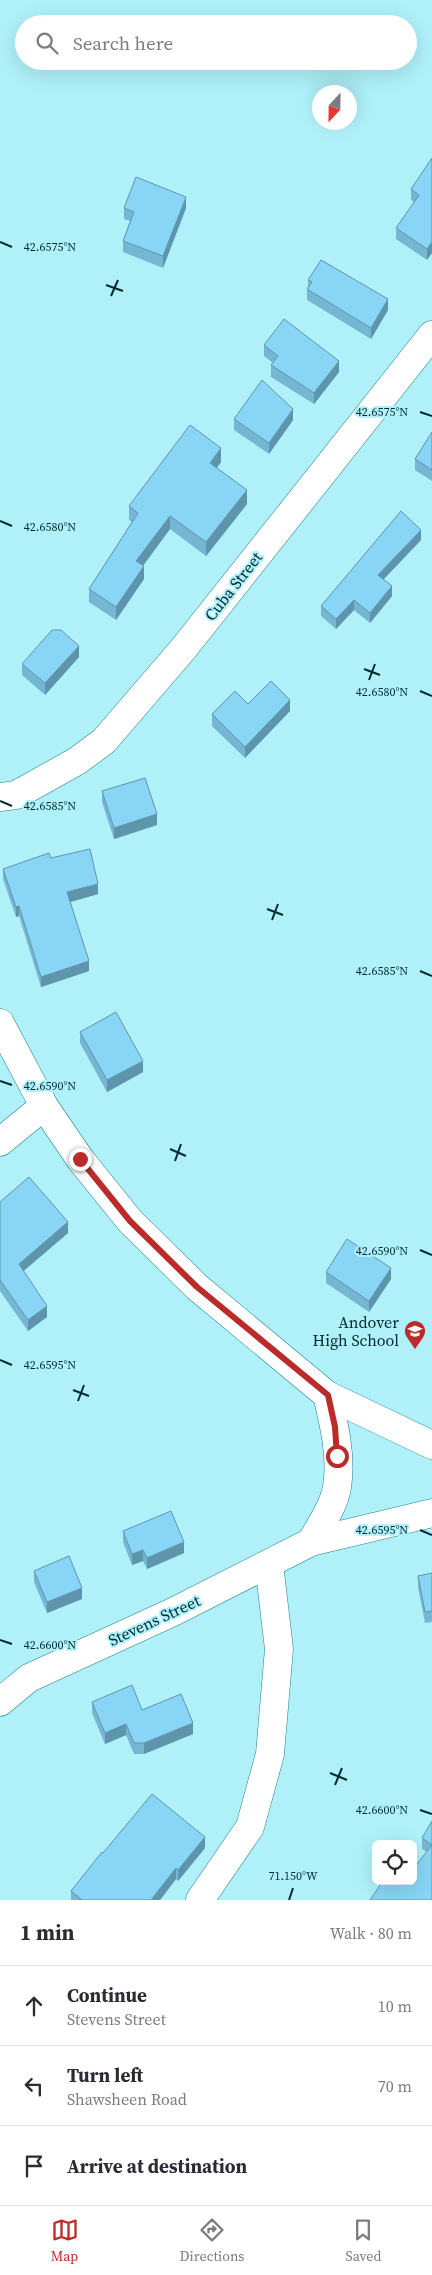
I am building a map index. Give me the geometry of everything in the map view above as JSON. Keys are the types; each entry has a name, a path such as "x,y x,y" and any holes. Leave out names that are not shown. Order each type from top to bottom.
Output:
{"main road":[{"name":"Cuba Street","path":"0,797 16,795 77,761 104,741 184,648 432,335"},
{"path":"0,1023 44,1106 80,1159 130,1221 197,1287 328,1395 432,1445"},
{"path":"0,1142 44,1106"},
{"path":"311,1542 324,1520 337,1488 335,1427 328,1395"},
{"name":"Stevens Street","path":"0,1702 29,1678 173,1612 311,1542 432,1513"},
{"path":"200,1900 250,1827 270,1754 279,1649 269,1564"}],"building":[{"path":"432,158 432,242 427,249 396,228 419,195 411,189"},
{"path":"136,177 186,197 163,256 123,241 134,212 124,208"},
{"path":"321,260 388,299 371,328 307,289 312,282 308,280"},
{"path":"284,319 339,361 314,393 271,365 278,356 264,345"},
{"path":"262,380 293,409 269,443 234,419"},
{"path":"190,425 221,448 210,463 247,490 206,542 170,516 136,561 144,566 116,607 89,589 138,513 129,506"},
{"path":"432,432 432,470 415,459"},
{"path":"401,511 421,530 378,575 392,586 370,613 354,600 336,619 321,606"},
{"path":"52,630 61,630 79,646 45,683 22,664"},
{"path":"271,681 290,700 245,747 212,714 235,691 248,704"},
{"path":"145,778 157,814 114,828 102,791"},
{"path":"90,849 98,884 67,892 89,961 41,977 19,906 16,907 3,869 49,853 51,858"},
{"path":"116,1012 143,1061 107,1080 80,1032"},
{"path":"29,1177 68,1222 19,1264 47,1306 28,1320 0,1280 0,1202"},
{"path":"347,1239 391,1268 369,1301 326,1272"},
{"path":"171,1511 184,1542 147,1558 143,1550 132,1554 123,1531"},
{"path":"69,1556 82,1588 47,1602 34,1571"},
{"path":"432,1573 432,1611 425,1612 418,1576"},
{"path":"132,1685 142,1710 181,1694 193,1723 144,1743 134,1743 126,1724 105,1733 92,1702"},
{"path":"152,1794 205,1837 178,1870 176,1868 151,1900 82,1900 71,1891"},
{"path":"432,1821 432,1845 422,1838"},
{"path":"432,1845 432,1900 370,1900 380,1885 417,1885 417,1864"}],"place":[{"name":"Andover High School","path":"415,1350"}],"route":[{"path":"80,1159 130,1221 197,1287 328,1395 335,1427 337,1456"}]}
